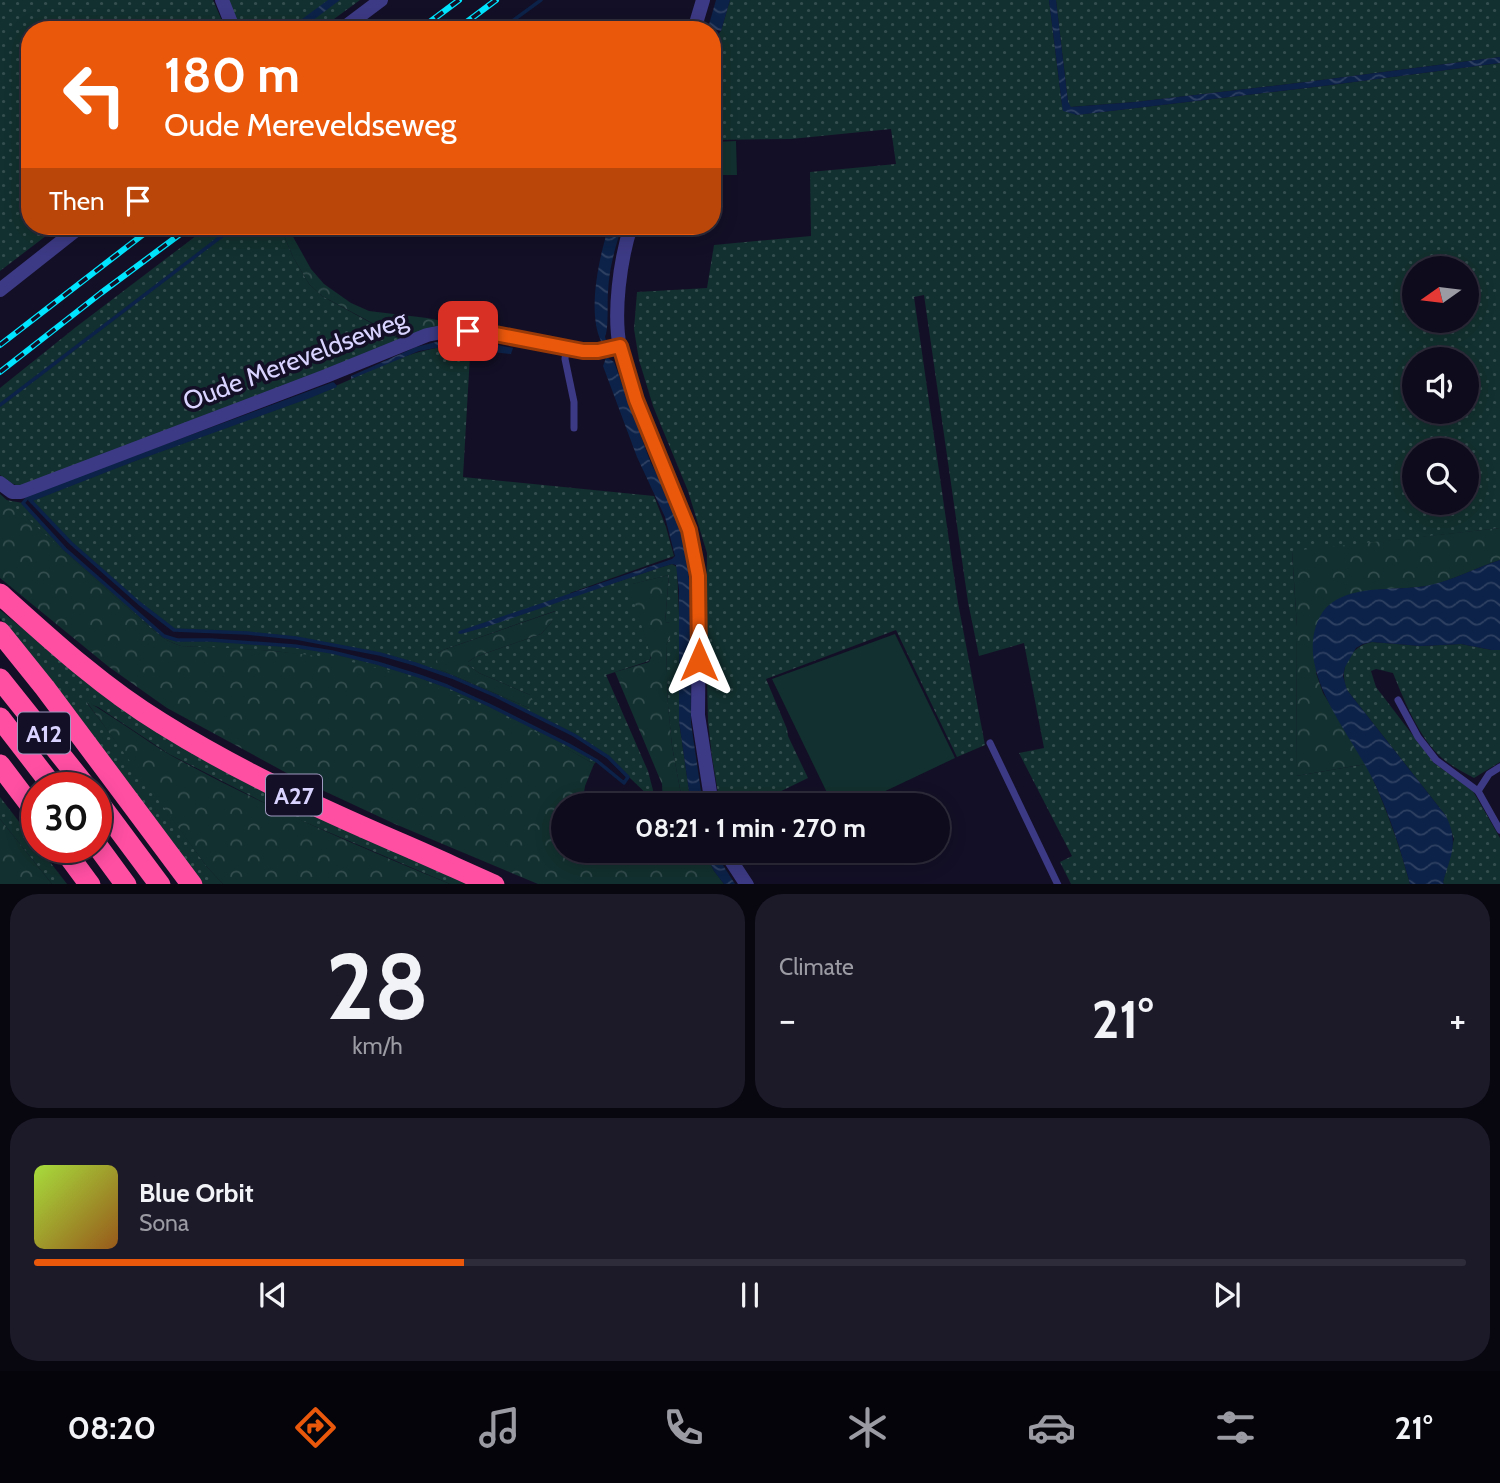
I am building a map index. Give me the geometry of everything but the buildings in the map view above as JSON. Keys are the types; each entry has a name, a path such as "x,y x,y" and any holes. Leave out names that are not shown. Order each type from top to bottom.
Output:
{"highway":[{"name":"A27","path":"0,594 106,685 170,729 233,765 323,810 494,884"},
{"name":"A12","path":"0,632 192,884"},
{"name":"A12","path":"0,679 74,772"},
{"name":"A12","path":"0,718 42,772"},
{"name":"A12","path":"0,765 21,793"},
{"path":"112,820 160,884"},
{"path":"74,863 90,884"},
{"path":"110,863 126,884"}],"street":[{"path":"222,0 230,21"},
{"path":"353,21 381,0"},
{"path":"697,21 703,0"},
{"path":"0,289 69,235"},
{"path":"629,235 621,271 618,307 620,346 636,400 689,530 694,553 699,604 698,715 710,793"},
{"name":"Oude Mereveldseweg","path":"0,483 12,492 21,492 427,335 447,331 490,333 583,351 620,346"},
{"path":"733,863 747,884"}],"lane":[{"path":"566,348 565,359 574,402 574,428"},
{"path":"1398,700 1418,737 1436,760 1478,791 1500,830"},
{"path":"990,743 1058,884"},
{"path":"1478,791 1489,774 1500,767"}],"green space":[{"path":"0,0 213,0 222,21 21,21 21,235 47,235 0,271"},
{"path":"227,0 360,0 331,21 235,21"},
{"path":"730,0 1049,0 1062,105 1076,115 1500,63 1500,528 1292,552 1297,627 1296,776 1366,764 1391,823 1410,884 1071,884 1060,862 1072,856 1019,753 1044,748 1024,643 979,656 968,602 924,295 914,297 958,603 985,745 957,757 896,630 766,679 808,778 777,793 718,793 708,722 707,553 688,491 653,406 639,360 634,329 637,292 707,288 714,245 811,236 810,172 896,164 891,129 791,139 721,140 721,31"},
{"path":"1056,0 1500,0 1500,57 1135,102 1070,107"},
{"path":"736,141 737,175 721,175 721,142"},
{"path":"197,235 284,235 309,284 322,296 402,340 19,486 10,483 0,475 0,388"},
{"path":"284,235 292,235 311,269 324,284 351,303 369,311 427,318 481,329 402,339 322,296 309,284"},
{"path":"441,347 456,347 470,355 463,477 654,496 674,556 570,593 571,597 672,564 677,567 679,721 689,793 681,793 668,706 666,645 670,638 670,623 665,622 669,575 633,584 631,587 651,656 649,661 606,675 648,771 654,793 646,793 608,757 574,735 517,706 426,668 380,654 296,638 174,630 71,543 30,500 311,396 391,362","holes":["555,611 551,623 541,634 475,657 468,662 468,665 479,673 530,695 529,708 441,670 438,653 443,650"]},
{"path":"0,494 140,619 169,641 181,646 294,653 391,672 481,706 594,764 584,793 551,793 551,863 710,863 724,884 538,884 395,824 294,777 167,708 109,667 0,578"},
{"path":"6,500 23,503 65,549 164,636 296,646 375,662 452,688 526,722 597,761 594,764 562,746 319,657 175,644 149,627"},
{"path":"1500,528 1500,560 1436,584 1363,592 1338,600 1327,607 1316,673 1323,693 1366,764 1296,776 1297,627 1292,551"},
{"path":"669,575 665,622 671,623 670,638 666,645 668,705 681,793 662,793 662,784 615,672 649,662 651,657 630,587 632,584"},
{"path":"0,610 87,681 482,884 450,884 286,814 169,754 98,707 87,703 207,867 223,884 203,884 0,618"},
{"path":"556,611 551,623 541,634 475,657 468,662 468,665 479,673 530,695 534,707 529,708 441,670 439,666 438,653 443,650"},
{"path":"895,634 955,758 881,793 827,793 772,679"},
{"path":"1372,642 1421,646 1461,644 1500,650 1500,762 1474,778 1446,761 1426,740 1393,673 1376,669 1371,671 1376,687 1434,763 1473,791 1500,838 1500,884 1444,884 1454,839 1446,816 1347,690 1344,674 1348,660 1358,648"},
{"path":"86,701 172,756 240,791 450,884 223,884 207,867"},
{"path":"0,797 21,824 21,845 0,819"},
{"path":"0,819 21,845 21,863 35,863 52,884 0,884"},
{"path":"35,863 51,863 67,884 52,884"}],"water":[{"path":"328,0 340,0 312,21 299,21"},
{"path":"716,0 730,0 721,31 721,21 710,21"},
{"path":"1049,0 1056,0 1068,102 1071,107 1135,102 1500,57 1500,63 1077,115 1063,111"},
{"path":"607,235 619,235 610,275 606,340 601,341 597,329 595,300"},
{"path":"455,340 513,348 511,354 475,350 471,346 419,351 351,379 351,376 416,347"},
{"path":"606,358 614,362 650,461 672,505 685,546 690,588 691,723 701,793 689,793 679,721 679,590 676,565 659,568 486,627 458,633 675,556 665,517 637,457 603,366"},
{"path":"1500,560 1500,650 1461,644 1421,646 1372,642 1356,648 1345,667 1343,676 1347,690 1446,816 1450,825 1453,842 1444,884 1410,884 1386,808 1366,766 1322,689 1313,649 1315,629 1325,609 1347,595 1370,590 1430,585"},
{"path":"710,863 722,863 735,884 724,884"}],"waterway":[{"path":"512,21 541,0"},
{"path":"0,405 223,235"},
{"path":"333,384 335,386 313,395 30,500 71,543 174,630 296,638 380,654 415,664 496,696 574,735 608,757 628,777 624,783 597,761 569,745 489,705 419,676 332,652 295,646 177,640 164,636 65,549 23,503 28,497 333,384"}],"railway":[{"path":"431,21 459,0"},
{"path":"468,21 496,0"},
{"path":"0,345 142,235"},
{"path":"0,372 179,235"}],"route":[{"path":"468,331 583,351 620,346 636,400 689,530 698,576 699,660"}]}
